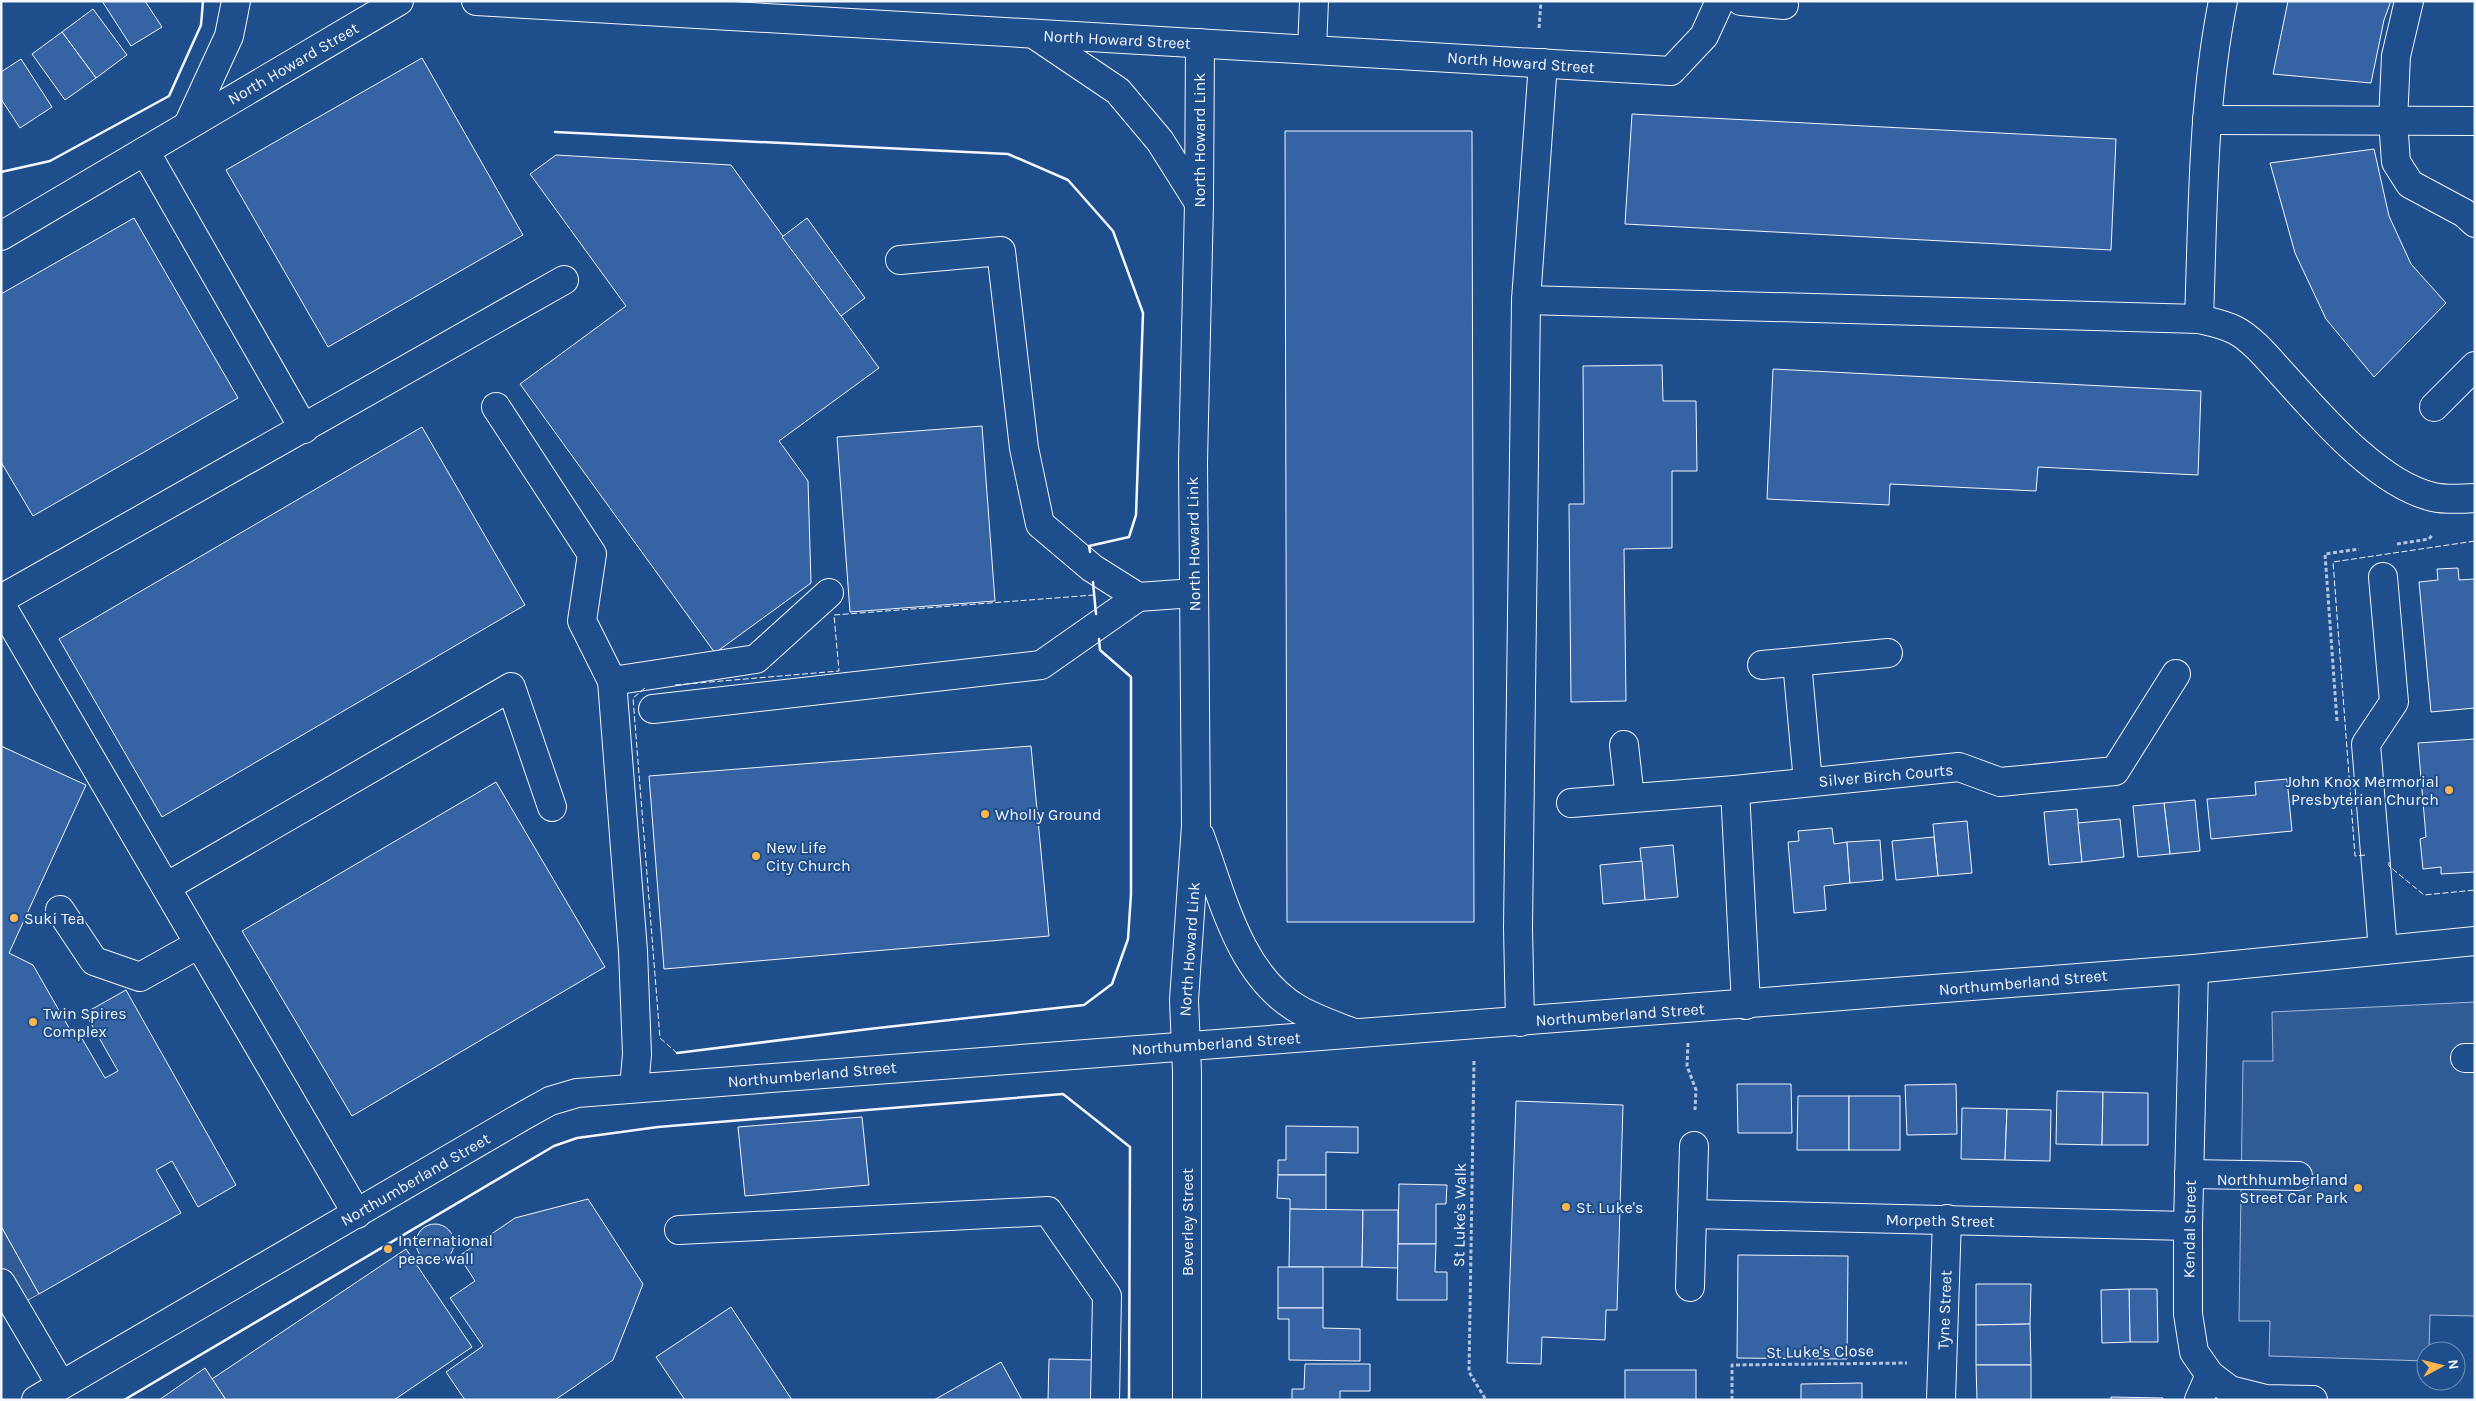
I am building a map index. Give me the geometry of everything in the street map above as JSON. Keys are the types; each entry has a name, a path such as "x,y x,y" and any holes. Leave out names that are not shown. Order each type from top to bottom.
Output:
{"street":[{"name":"North Howard Street","path":"188,125 229,36 236,1"},
{"name":"North Howard Street","path":"1,236 399,1"},
{"name":"North Howard Street","path":"476,1 783,10 1033,34 1312,49 1671,72 1704,36 1720,1"},
{"path":"1312,49 1314,1"},
{"path":"1742,1 1784,5"},
{"path":"2199,319 2208,120 2215,41 2223,1"},
{"path":"2409,1 2396,56 2392,121 2396,162 2410,184 2464,213 2475,223"},
{"path":"1033,34 1118,91 1160,141 1199,203"},
{"name":"North Howard Link","path":"1185,1045 1184,1000 1196,825 1192,462 1199,203 1200,43"},
{"path":"1520,1022 1518,928 1526,300 1543,63"},
{"path":"2208,120 2475,121"},
{"path":"145,151 304,429"},
{"path":"900,260 1001,251 1024,448 1040,524 1092,568 1138,597"},
{"path":"1,599 564,280"},
{"path":"1526,300 2199,319 2220,323 2244,337 2264,354 2345,440 2377,467 2406,487 2433,497 2475,498"},
{"path":"2434,407 2475,366"},
{"path":"496,407 592,554 582,621 612,681 633,950 637,1054 634,1088"},
{"path":"2382,950 2366,744 2394,702 2383,577"},
{"path":"612,681 756,659 829,592"},
{"path":"653,709 1041,665 1138,597 1194,594"},
{"path":"1,605 357,1214"},
{"path":"1762,665 1888,653"},
{"name":"Silver Birch Courts","path":"1797,662 1808,782"},
{"name":"Silver Birch Courts","path":"1571,803 1735,790 1958,767 2000,782 2115,771 2176,674"},
{"path":"166,888 511,687 552,807"},
{"path":"1624,745 1630,798"},
{"path":"1735,790 1746,1004"},
{"path":"1196,825 1249,960 1273,991 1298,1009 1354,1034"},
{"path":"60,910 94,961 140,977 199,944"},
{"name":"Northumberland Street","path":"36,1400 550,1101 577,1093 2194,969 2475,941"},
{"name":"Kendal Street","path":"2194,969 2188,1226 2188,1314 2194,1352 2205,1388 2230,1390 2266,1399 2313,1400"},
{"name":"Beverley Street","path":"1185,1045 1187,1400"},
{"path":"1690,1288 1694,1146"},
{"path":"2189,1174 2298,1176"},
{"path":"679,1230 1048,1211 1107,1296 1105,1400"},
{"name":"Morpeth Street","path":"1692,1214 2188,1226"},
{"name":"Tyne Street","path":"1941,1400 1947,1220"},
{"path":"1,1283 61,1384"}],"path":[{"path":"1689,1009 1687,1066 1696,1090 1694,1146"},
{"name":"St Luke's Walk","path":"1475,1025 1469,1372 1486,1400"},
{"name":"St Luke's Close","path":"1732,1400 1732,1365 1942,1362"}],"shaded area":[{"name":"Northhumberland Street Car Park","path":"2475,1002 2475,1316 2430,1315 2429,1341 2416,1341 2416,1361 2269,1356 2270,1321 2239,1321 2243,1061 2273,1061 2272,1012"},
{"path":"1,1226 39,1294 1,1315"}],"building":[{"path":"102,1 145,1 162,27 131,46"},
{"path":"2288,1 2391,1 2384,20 2371,83 2273,74"},
{"path":"93,9 127,55 96,78 62,32"},
{"path":"62,32 96,78 65,100 32,54"},
{"path":"422,58 523,235 328,347 226,170"},
{"path":"21,59 52,107 20,128 1,99 1,72"},
{"path":"1632,114 2116,139 2111,250 1625,224"},
{"path":"1285,131 1472,131 1474,922 1287,922"},
{"path":"2374,149 2389,216 2411,264 2446,303 2374,377 2326,319 2295,253 2270,163"},
{"path":"556,155 731,165 879,368 779,441 808,481 811,583 715,653 520,384 626,306 530,174"},
{"path":"134,218 238,398 33,516 1,462 1,294"},
{"path":"807,218 865,298 841,316 782,237"},
{"path":"1662,365 1663,401 1696,401 1697,471 1672,471 1672,548 1624,549 1626,701 1571,702 1569,504 1584,504 1583,366"},
{"path":"1773,369 2201,391 2198,475 2038,467 2036,491 1890,484 1889,505 1767,499"},
{"path":"982,426 995,601 850,612 837,437"},
{"path":"422,427 525,605 162,817 59,639"},
{"path":"2458,568 2459,580 2475,579 2475,708 2431,712 2419,582 2438,580 2437,569"},
{"name":"John Knox Mermorial Presbyterian Church","path":"2475,739 2475,872 2441,874 2441,867 2423,869 2420,839 2426,837 2418,743"},
{"name":"Twin Spires Complex","path":"1,746 86,785 9,953 33,965 72,1033 77,1030 105,1078 118,1071 85,1013 126,990 236,1185 198,1207 172,1161 156,1170 181,1213 39,1294 1,1226"},
{"path":"1031,746 1049,936 664,969 649,776"},
{"path":"2287,779 2292,831 2211,839 2207,799 2256,795 2255,782"},
{"path":"496,782 605,967 352,1116 242,931"},
{"path":"2195,800 2200,851 2170,854 2164,803"},
{"path":"2164,803 2170,854 2138,857 2133,806"},
{"path":"2077,809 2082,862 2049,865 2044,812"},
{"path":"2120,819 2124,857 2082,862 2078,823"},
{"path":"1967,821 1972,873 1938,876 1933,824"},
{"path":"1832,828 1834,844 1847,842 1850,883 1824,886 1826,910 1794,913 1788,842 1799,841 1798,831"},
{"path":"1934,837 1938,876 1896,880 1892,841"},
{"path":"1880,840 1883,880 1850,883 1847,842"},
{"path":"1673,845 1678,897 1645,900 1640,848"},
{"path":"1642,861 1645,900 1603,904 1600,865"},
{"path":"1737,1084 1791,1084 1792,1133 1738,1133"},
{"path":"1956,1084 1957,1134 1907,1135 1905,1085"},
{"path":"2057,1091 2103,1092 2102,1145 2056,1144"},
{"path":"2103,1092 2148,1093 2148,1145 2102,1145"},
{"path":"1798,1096 1849,1096 1849,1150 1797,1150"},
{"path":"1849,1096 1900,1096 1900,1150 1849,1150"},
{"name":"St. Luke's","path":"1516,1101 1623,1105 1617,1310 1606,1310 1605,1340 1542,1337 1541,1364 1507,1363"},
{"path":"1962,1108 2007,1109 2005,1160 1961,1159"},
{"path":"2007,1109 2051,1110 2050,1161 2005,1160"},
{"path":"862,1117 869,1185 745,1196 738,1127"},
{"path":"1286,1126 1358,1127 1358,1153 1326,1152 1326,1175 1278,1175 1278,1160 1286,1160"},
{"path":"1278,1175 1326,1175 1326,1210 1290,1209 1290,1199 1277,1198"},
{"path":"1399,1184 1447,1185 1446,1204 1436,1204 1436,1244 1398,1244"},
{"path":"588,1199 643,1284 613,1360 555,1400 465,1400 446,1372 483,1346 450,1298 475,1281 459,1256 515,1218"},
{"path":"1290,1209 1363,1210 1362,1267 1289,1267"},
{"path":"1363,1210 1398,1210 1398,1268 1362,1267"},
{"path":"435,1224 448,1230 454,1243 448,1256 435,1262 422,1256 416,1243 422,1230"},
{"path":"1398,1244 1436,1244 1435,1272 1447,1272 1447,1300 1397,1300"},
{"path":"406,1249 472,1347 394,1400 226,1400 212,1379"},
{"path":"1738,1255 1848,1256 1847,1359 1737,1358"},
{"path":"1278,1267 1323,1267 1323,1308 1278,1308"},
{"path":"1976,1284 2031,1284 2030,1324 1976,1325"},
{"path":"2129,1289 2157,1289 2158,1342 2130,1342"},
{"path":"2129,1289 2130,1342 2102,1343 2101,1290"},
{"path":"731,1307 792,1400 685,1400 656,1357"},
{"path":"1278,1308 1323,1308 1323,1328 1360,1329 1360,1361 1289,1360 1289,1319 1278,1319"},
{"path":"2030,1324 2031,1365 1976,1365 1976,1325"},
{"path":"1049,1359 1093,1360 1092,1400 1048,1400"},
{"path":"1001,1362 1022,1400 934,1400"},
{"path":"1305,1364 1370,1364 1370,1391 1340,1391 1340,1400 1292,1400 1292,1389 1304,1389"},
{"path":"1976,1365 2031,1365 2031,1400 1977,1400"},
{"path":"205,1368 226,1400 159,1400"},
{"path":"1625,1370 1696,1370 1696,1400 1625,1400"},
{"path":"1862,1383 1862,1400 1801,1400 1801,1384"},
{"path":"2111,1397 2163,1398 2163,1400 2111,1400"}],"fence":[{"path":"2365,855 2355,856 2333,562 2475,541"},
{"path":"675,685 839,671 834,615 1094,595"},
{"path":"645,688 633,698 660,1038 677,1053"},
{"path":"2389,862 2389,866 2424,895 2475,890"}],"wall":[{"path":"1,172 50,161 169,96 201,25 203,1"},
{"path":"555,132 1008,154 1068,180 1113,231 1143,313 1136,515 1129,537 1089,546 1090,552"},
{"path":"1093,582 1096,614"},
{"path":"677,1053 1084,1005 1112,984 1128,939 1131,894 1131,677 1100,650 1099,639"},
{"path":"124,1400 554,1146 577,1138 658,1127 1063,1094 1130,1147 1129,1400"}],"place":[{"name":"John Knox Mermorial Presbyterian Church","path":"2449,790"},
{"name":"Wholly Ground","path":"985,814"},
{"name":"New Life City Church","path":"756,856"},
{"name":"Suki Tea","path":"14,918"},
{"name":"Twin Spires Complex","path":"33,1022"},
{"name":"Northhumberland Street Car Park","path":"2358,1188"},
{"name":"St. Luke's","path":"1566,1207"},
{"name":"International peace wall","path":"388,1249"}]}
